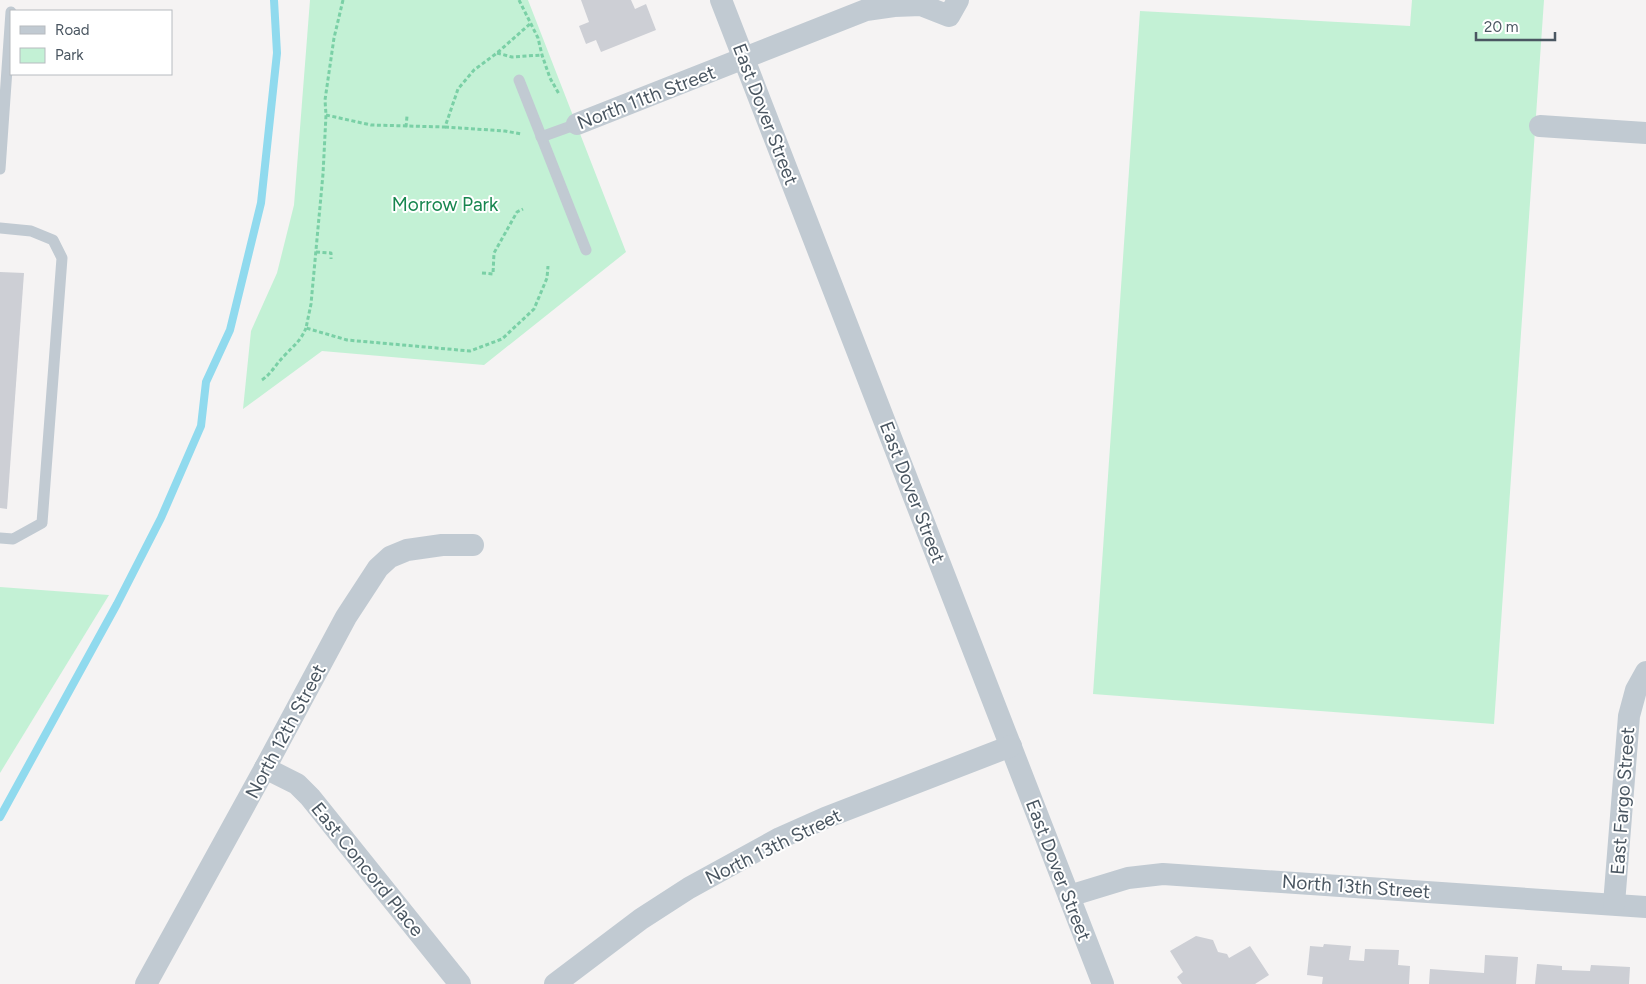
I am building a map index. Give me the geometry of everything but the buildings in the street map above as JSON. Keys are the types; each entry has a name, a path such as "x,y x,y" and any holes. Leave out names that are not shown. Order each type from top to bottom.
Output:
{"street":[{"name":"East Dover Street","path":"722,0 1103,984"},
{"name":"North 11th Street","path":"577,124 866,10 921,5 954,8"},
{"path":"1540,126 1646,133"},
{"name":"North 12th Street","path":"146,984 346,617 378,568 390,557 407,550 442,545 473,545"},
{"name":"East Fargo Street","path":"1614,904 1629,716 1636,690 1646,672"},
{"name":"North 13th Street","path":"555,984 641,919 689,888 771,843 825,818 1011,746"},
{"name":"East Concord Place","path":"265,768 296,784 310,796 460,984"},
{"name":"North 13th Street","path":"1069,896 1128,878 1164,874 1646,907"}],"lane":[{"path":"0,170 10,26"},
{"path":"519,80 586,250"},
{"name":"North 11th Street","path":"541,137 577,124"},
{"path":"0,228 31,231 53,240 62,258 42,523 13,539 0,538"}],"path":[{"path":"262,380 270,374 282,357 302,339 306,328 311,304 324,174 325,100 334,38 344,0"},
{"path":"519,0 538,38 550,78 559,94"},
{"path":"445,128 458,88 474,70 497,53 531,23"},
{"path":"497,53 512,57 542,56"},
{"path":"326,115 371,125 505,131 541,137"},
{"path":"406,126 407,116"},
{"path":"482,273 493,274 494,253 517,212 523,209"},
{"path":"316,252 331,253 331,259"},
{"path":"306,328 347,340 470,351 502,339 534,309 547,278 548,266"}],"green space":[{"name":"Morrow Park","path":"310,0 528,0 626,252 484,365 322,351 243,409 251,331 277,273 294,205"},
{"path":"1412,0 1544,0 1494,724 1093,694 1140,11 1410,26"},
{"path":"0,587 109,595 0,773"}],"waterway":[{"path":"0,817 117,604 161,518 201,426 206,382 230,330 261,203 277,53 274,0"}]}
